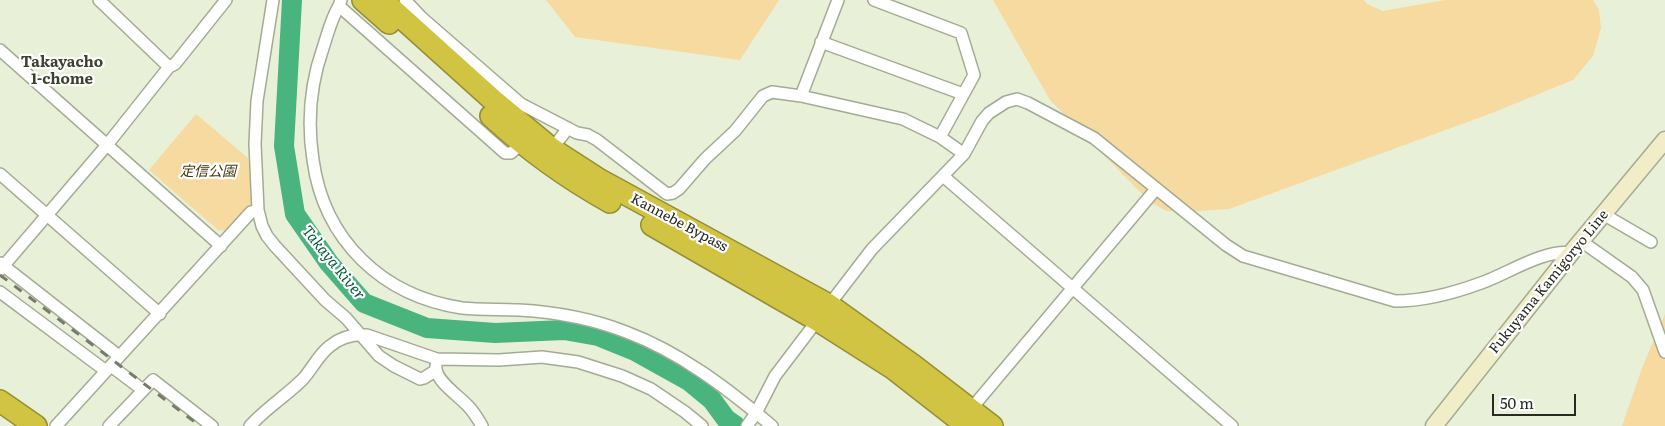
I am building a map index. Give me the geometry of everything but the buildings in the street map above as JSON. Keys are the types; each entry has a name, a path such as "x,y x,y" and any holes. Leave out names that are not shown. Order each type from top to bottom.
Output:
{"highway":[{"name":"Kannebe Bypass","path":"363,0 521,144 572,181 711,258 823,312"},
{"name":"Kannebe Bypass","path":"382,0 493,100 552,149 600,180 823,312 894,369 969,417 992,426"},
{"path":"0,402 36,426"}],"main road":[{"name":"Fukuyama Kamigoryo Line","path":"1434,426 1576,247 1665,140"}],"street":[{"path":"99,0 168,67"},
{"path":"119,356 1,266 48,215 107,145 168,67 174,64 226,0"},
{"path":"271,0 257,101 255,144 258,210 267,236 325,300 346,318 379,356 420,379 424,378 436,365"},
{"path":"405,0 422,18 521,104 568,128 597,140 667,194 673,193 735,131 763,96 772,92 800,96 903,119 940,137 964,154"},
{"path":"800,96 838,0"},
{"path":"874,0 961,33 974,75 940,137"},
{"path":"521,144 511,153 505,153 340,3 332,18 316,67 309,129 319,192 328,213 339,232 372,270 397,286 438,302 462,308 546,313 579,319 626,332 672,353 752,419 772,426"},
{"path":"822,42 963,94"},
{"path":"0,50 221,246"},
{"path":"752,419 775,376 872,249 964,154 982,121 989,113 1006,102 1017,99 1028,102 1094,138 1226,245 1244,256 1395,301 1416,301 1482,283 1541,258 1576,247 1632,277 1643,290 1665,352"},
{"path":"552,149 568,128"},
{"path":"0,174 160,314"},
{"path":"943,176 1232,426"},
{"path":"969,417 1156,189"},
{"path":"56,426 251,212 258,210"},
{"path":"1603,214 1651,242"},
{"path":"0,292 143,390"},
{"path":"250,426 261,414 303,378 330,345 341,339 360,335 367,335 436,365 542,357 578,362 622,376 651,389 702,426"},
{"path":"436,365 440,379 469,407 482,426"},
{"path":"109,426 154,380 212,426"}],"green space":[{"path":"546,0 779,0 740,60 575,37"},
{"path":"993,0 1364,0 1367,4 1383,11 1445,0 1593,0 1599,10 1601,28 1593,56 1573,80 1492,113 1229,209 1185,212 1166,211 1149,201 1050,100"},
{"name":"定信公園","path":"196,114 248,158 253,201 227,231 218,230 149,170"},
{"path":"1665,314 1665,426 1622,426 1642,368"}],"waterway":[{"name":"Takaya River","path":"292,0 284,146 295,214 329,263 364,303 427,328 495,333 564,330 598,336 635,351 689,381 712,400 726,419 736,426"}],"railway":[{"path":"0,275 200,426"}],"district":[{"name":"Takayacho 1-chome","path":"62,72"}]}
